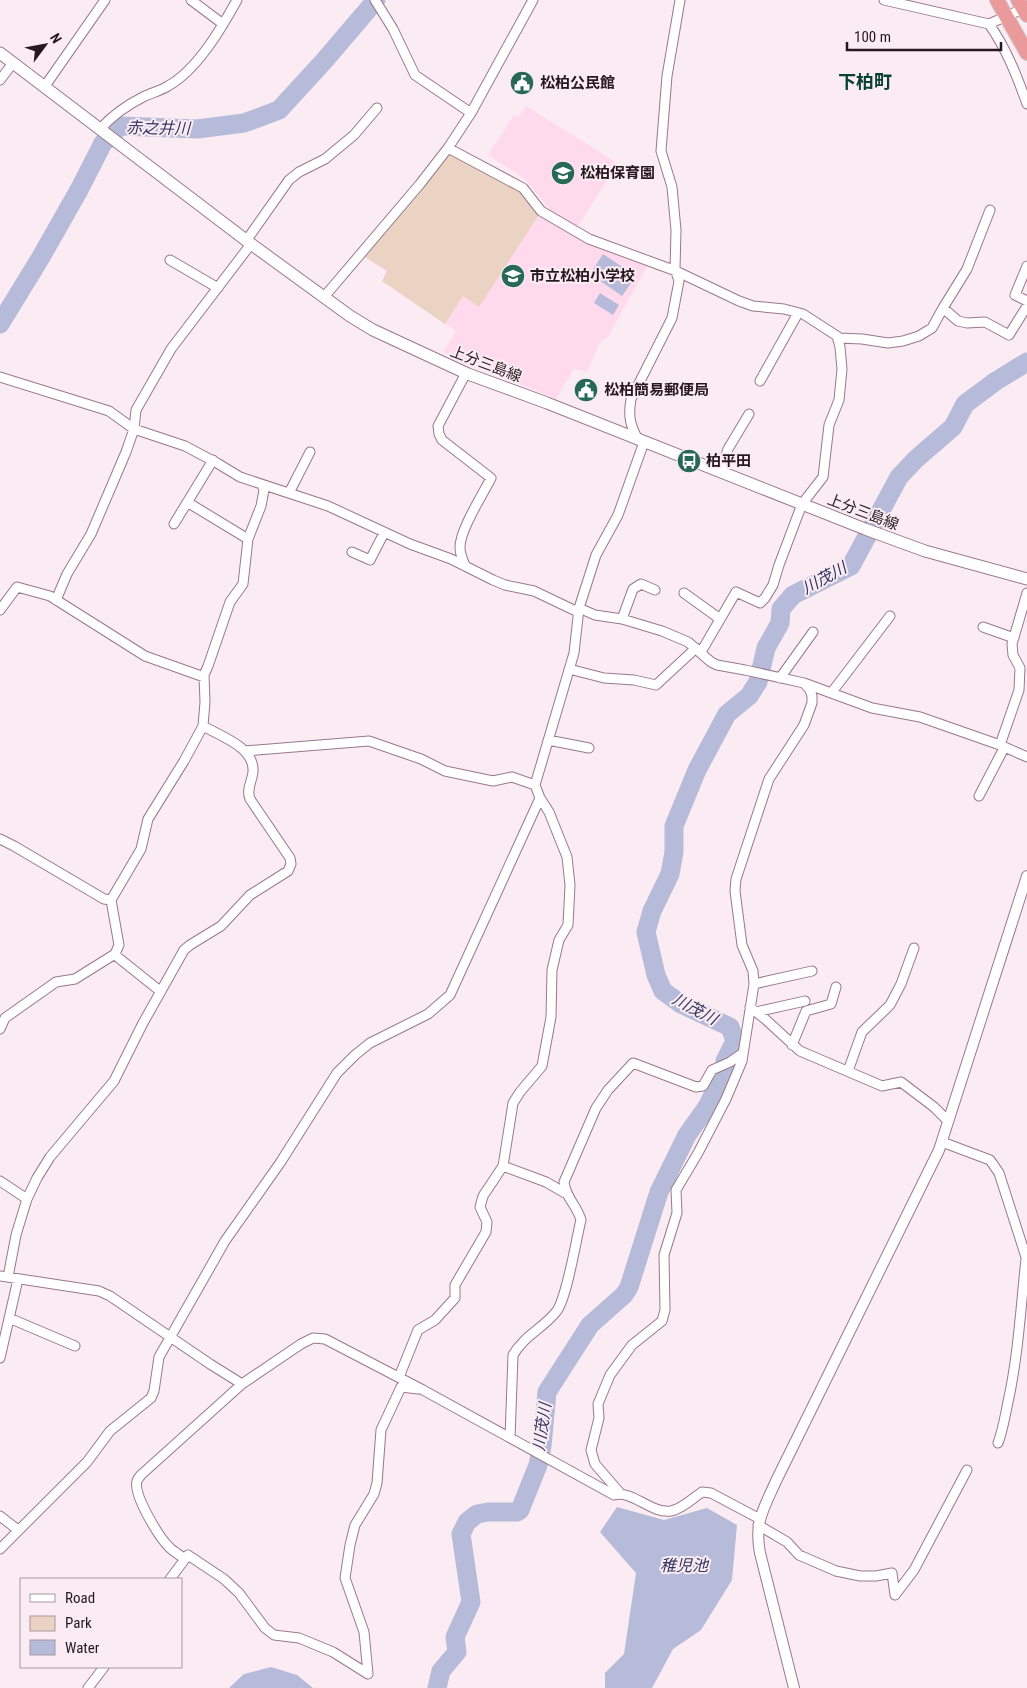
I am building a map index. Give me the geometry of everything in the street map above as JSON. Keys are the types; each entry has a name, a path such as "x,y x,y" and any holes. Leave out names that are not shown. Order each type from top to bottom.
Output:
{"highway":[{"path":"997,0 1027,53"}],"main road":[{"name":"上分三島線","path":"0,53 248,242 350,316 373,330 466,373 547,403 865,529 925,551 1027,579"}],"street":[{"path":"45,86 105,0"},
{"path":"191,0 223,24"},
{"path":"100,128 126,107 168,86 185,74 210,44 237,0"},
{"path":"324,297 420,184 448,148 471,113 533,0"},
{"path":"399,1377 418,1330 435,1320 454,1298 455,1285 486,1232 487,1222 480,1207 483,1196 503,1166 513,1104 520,1092 542,1066 551,1017 552,970 559,940 568,925 570,885 567,857 549,812 540,798 535,785 574,652 579,610 596,555 618,515 641,441 630,423 631,399 672,318 679,280 676,271 676,230 672,187 662,151 667,76 680,0"},
{"path":"884,0 989,24 1024,8"},
{"path":"377,4 393,29 414,75 471,113"},
{"path":"989,24 1018,78 1027,104"},
{"path":"0,80 13,63"},
{"path":"56,600 67,574 91,534 126,452 134,429 136,410 171,349 218,288 289,180 325,159 354,135 377,108"},
{"path":"448,148 510,179 523,188 541,210 574,231 597,242 676,271 738,301 753,306 784,309 803,314 837,336 840,346 842,369 839,400 829,425 823,476 802,504 773,585 765,598 760,603 736,592 698,650 656,685 634,680 604,678 569,669"},
{"path":"838,338 888,343 919,336 932,328 967,269 990,210"},
{"path":"182,268 188,259"},
{"path":"170,260 218,288"},
{"path":"1027,266 1014,295 1027,301"},
{"path":"943,308 958,321 967,323 985,322 1009,335 1027,306"},
{"path":"760,381 798,313"},
{"path":"466,373 438,426 442,440 491,478 462,535 461,556 466,565"},
{"path":"0,377 109,411 134,429 185,446 213,460 240,477 328,506 384,533 466,565 505,585 534,591 595,615 622,619 662,631 688,642 717,665 804,683 872,708 920,717 1027,757"},
{"path":"720,472 728,449 749,414"},
{"path":"289,493 310,452"},
{"path":"174,524 213,460"},
{"path":"0,1029 5,1018 56,982 75,979 115,954 119,945 111,900 141,850 148,819 203,726 204,677 230,602 243,584 248,539 261,506 264,490 262,485"},
{"path":"187,502 248,539"},
{"path":"352,552 370,560 384,533"},
{"path":"622,619 633,589 641,584 655,590"},
{"path":"0,610 17,587 50,596 145,656 204,677"},
{"path":"684,593 720,619"},
{"path":"979,796 1002,747 1018,690 1020,668 1013,655 1012,644 1027,594"},
{"path":"832,692 890,616"},
{"path":"983,627 1014,638"},
{"path":"780,678 813,632"},
{"path":"804,683 810,690 812,703 804,725 769,780 736,879 735,891 742,944 753,971 754,984 753,1010 742,1061 726,1099 698,1154 676,1190 677,1213 664,1255 665,1310 662,1321 632,1345 610,1376 598,1404 599,1418 591,1450 595,1464 620,1493 657,1508 671,1511 702,1492 711,1493 759,1522 787,1542 799,1555 836,1571 860,1576 892,1573 894,1595 914,1570 967,1470"},
{"path":"203,726 245,751 253,768 248,789 250,799 290,858 290,867 288,871 250,895 221,926 188,946 142,1023 114,1081 50,1157 37,1178 27,1199 4,1277 99,1291 242,1384"},
{"path":"548,740 589,748"},
{"path":"245,751 369,741 421,759 445,771 493,781 512,777 535,785"},
{"path":"0,1549 87,1462 110,1430 151,1398 159,1357 225,1240 280,1163 337,1073 370,1043 428,1014 450,995 540,798"},
{"path":"0,840 14,846 104,899 111,900"},
{"path":"794,1688 757,1538 759,1522 776,1481 942,1142 1027,876"},
{"path":"848,1071 862,1032 890,1005 901,984 914,948"},
{"path":"115,954 160,991"},
{"path":"754,984 812,971"},
{"path":"792,1045 806,1011 830,1004 836,987"},
{"path":"753,1010 805,1001"},
{"path":"753,1010 800,1051 882,1086 902,1082 934,1107 948,1121"},
{"path":"565,1193 564,1182 596,1108 609,1089 633,1063 696,1087 703,1086 712,1070 743,1054"},
{"path":"942,1142 994,1163 1027,1254 1017,1354 1012,1386 998,1443"},
{"path":"503,1166 546,1182 565,1193 579,1211 581,1220 564,1296 558,1311 518,1346 513,1355 510,1438"},
{"path":"0,1181 27,1199"},
{"path":"0,1358 18,1279"},
{"path":"9,1318 75,1346"},
{"path":"185,1559 169,1547 155,1530 147,1516 137,1488 137,1481 142,1474 242,1384 313,1338 325,1339 399,1377 614,1495 620,1493"},
{"path":"171,1578 188,1555 224,1579 239,1593 265,1628 274,1635 299,1638 333,1652 368,1674 364,1632 345,1578 350,1546 355,1525 374,1494 377,1484 381,1430 393,1404 401,1387 423,1390"},
{"path":"0,1516 18,1530"},
{"path":"88,1688 103,1668"}],"shaded area":[{"name":"松柏保育園","path":"526,106 613,160 616,166 577,228 551,211 525,179 488,155 514,115 518,117"},
{"name":"市立松柏小学校","path":"449,154 577,238 648,265 608,337 600,342 587,372 574,369 556,399 443,352 456,331 382,281 387,271 365,257"}],"green space":[{"path":"449,154 454,154 518,189 540,213 479,307 463,296 445,324 382,281 387,271 365,257"}],"water":[{"path":"603,254 636,276 622,296 590,274"},
{"path":"600,293 619,305 613,315 594,303"},
{"name":"稚児池","path":"617,1507 664,1520 707,1508 737,1525 732,1580 701,1630 673,1649 652,1688 605,1688 605,1673 624,1654 636,1573 600,1532"},
{"path":"271,1667 297,1675 313,1688 229,1688 244,1674"}],"waterway":[{"name":"赤之井川","path":"0,324 41,257 103,143 120,126 197,129 244,123 279,110 376,0"},
{"name":"川茂川","path":"437,1688 441,1671 457,1652 455,1637 471,1602 461,1534 467,1522 477,1514 517,1512 520,1510 538,1465 542,1446 547,1392 590,1325 624,1295 629,1287 659,1192 687,1135 707,1107 726,1069 725,1061 735,1041 730,1027 681,1004 663,991 656,975 646,932 652,911 670,874 674,852 674,826 697,770 727,714 749,696 758,682 766,648 780,623 781,609 793,595 851,566 899,477 916,459 953,427 965,404 996,381 1027,362"}],"place":[{"name":"松柏公民館","path":"522,83"},
{"name":"松柏保育園","path":"563,173"},
{"name":"市立松柏小学校","path":"513,276"},
{"name":"松柏簡易郵便局","path":"586,390"},
{"name":"柏平田","path":"689,461"}],"district":[{"name":"下柏町","path":"865,81"}]}
